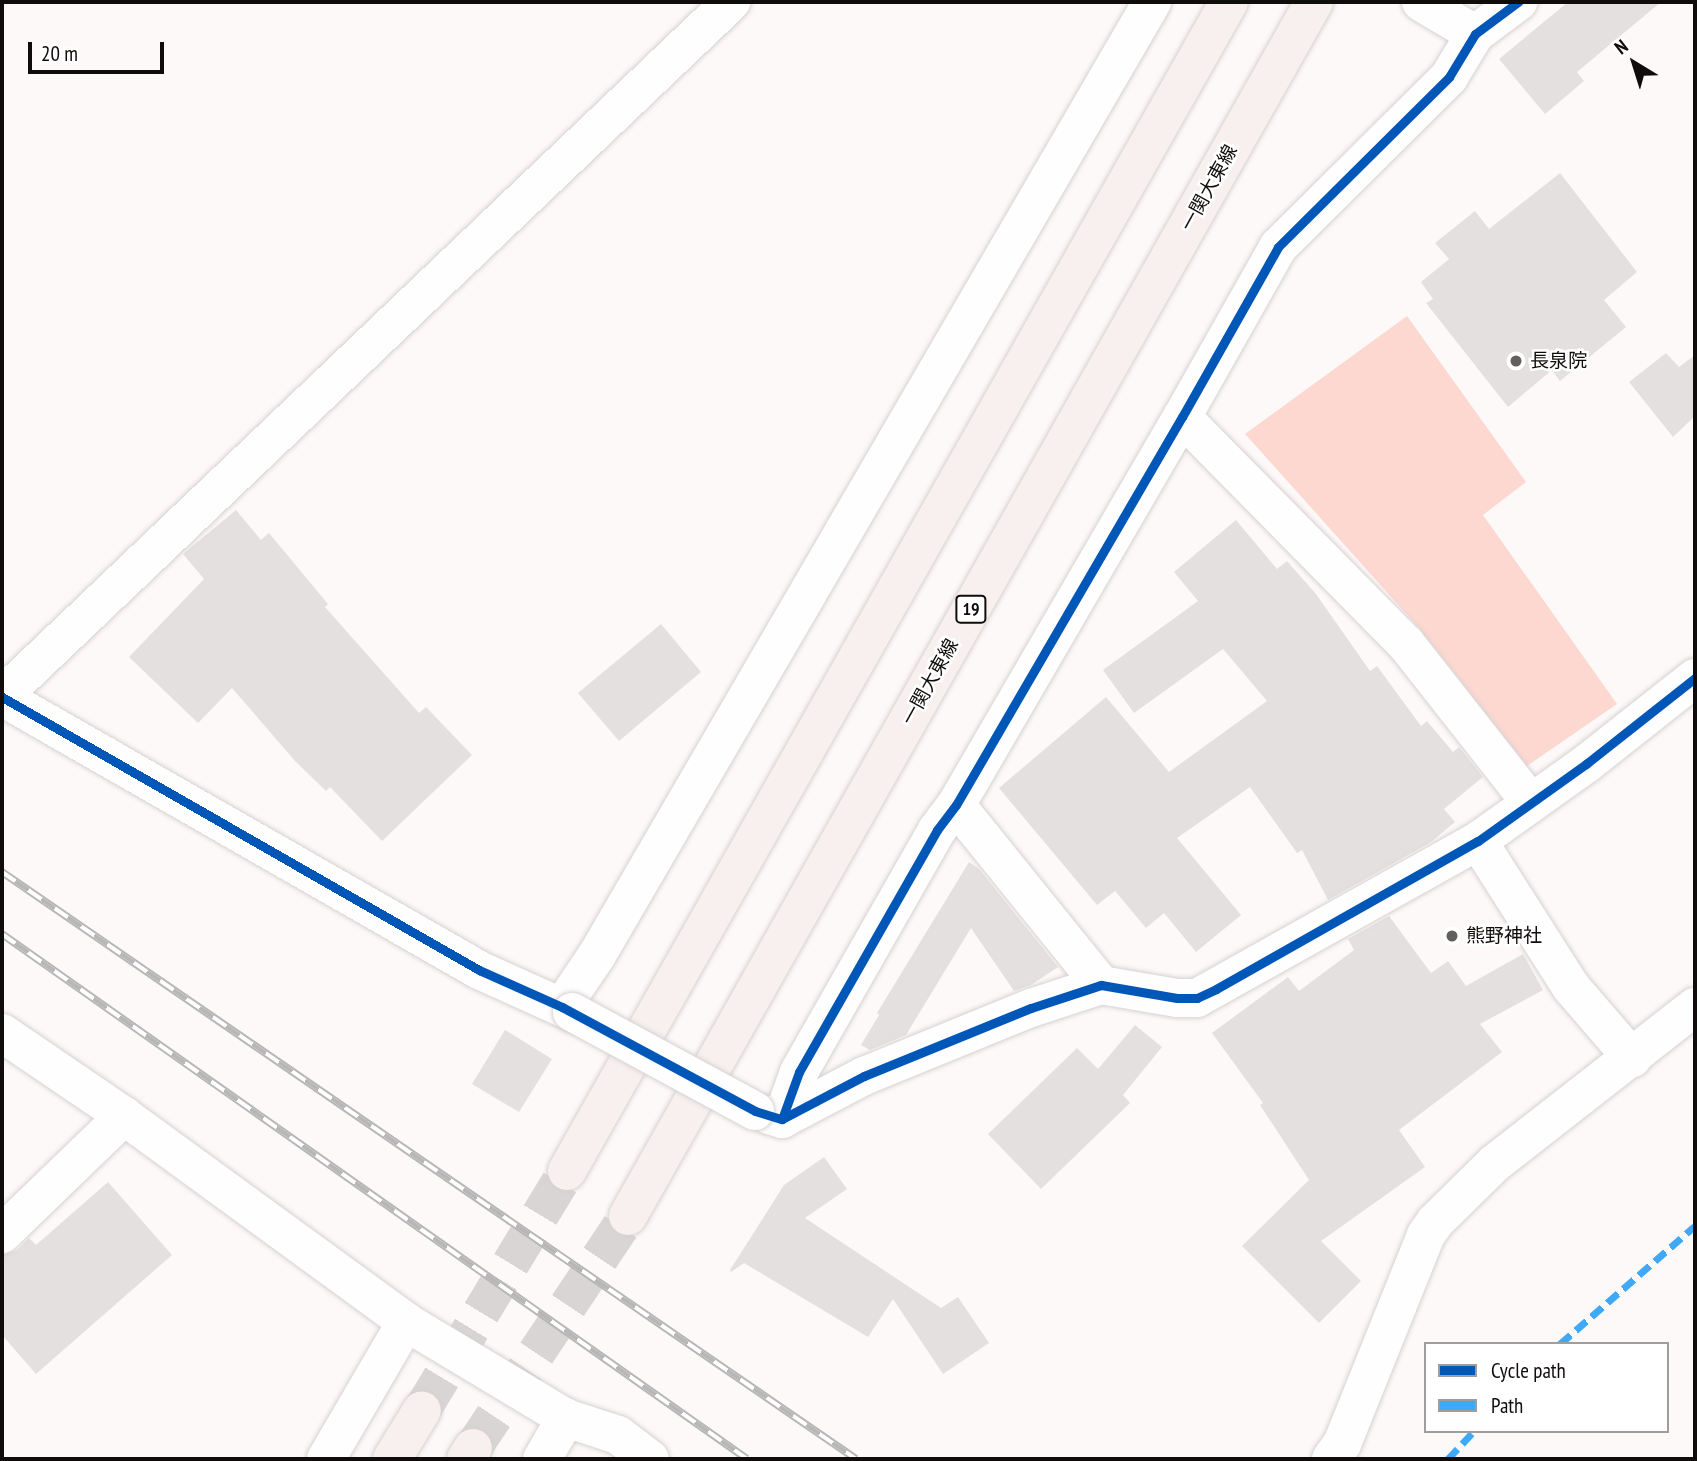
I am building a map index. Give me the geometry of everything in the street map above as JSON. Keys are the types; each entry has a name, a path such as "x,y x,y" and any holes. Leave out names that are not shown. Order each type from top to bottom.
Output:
{"main road":[{"path":"566,1171 1229,2"},
{"name":"一関大東線","path":"628,1216 1314,2"},
{"path":"392,1459 422,1410"}],"street":[{"path":"731,2 2,696 479,970 567,1009 768,1115 1031,1008 1101,985 1177,998 1197,998 1478,841 1695,678"},
{"path":"567,1009 1152,2"},
{"path":"1421,2 1475,34"},
{"path":"768,1115 799,1072 937,830 956,805 1278,247 1449,77 1475,34 1518,2"},
{"path":"1182,417 1406,644 1531,803"},
{"path":"956,805 1101,985"},
{"path":"1478,841 1571,987 1632,1058"},
{"path":"1331,1459 1342,1444 1426,1235 1435,1222 1495,1163 1695,1007"},
{"path":"2,1033 124,1116 406,1322 566,1418 618,1435 650,1459"},
{"path":"2,1234 124,1116"},
{"path":"327,1459 406,1322"},
{"path":"542,1459 566,1418"}],"shaded area":[{"path":"1407,316 1526,482 1483,515 1617,704 1527,766 1419,628 1245,434"}],"building":[{"path":"1568,2 1661,2 1577,72 1584,81 1545,114 1499,59"},
{"path":"1560,173 1637,272 1604,300 1626,327 1560,381 1552,370 1508,407 1426,303 1433,299 1421,282 1449,259 1435,243 1475,211 1489,229"},
{"path":"1666,353 1679,367 1695,355 1695,416 1673,437 1629,382"},
{"path":"236,510 261,540 269,533 328,604 325,607 419,713 426,707 472,755 382,841 330,787 326,791 295,761 232,688 198,723 129,657 204,579 183,554"},
{"path":"1236,520 1277,569 1287,561 1316,594 1370,671 1377,666 1421,726 1427,721 1453,752 1459,747 1483,777 1444,809 1455,822 1431,842 1328,900 1302,850 1297,853 1250,787 1177,838 1241,915 1196,952 1164,913 1146,928 1115,891 1097,905 999,788 1106,697 1169,772 1267,701 1223,649 1134,713 1103,670 1198,601 1174,572"},
{"path":"661,624 701,672 619,741 578,693"},
{"path":"969,862 979,869 1058,967 1031,985 1014,991 971,928 906,1035 870,1050 861,1045 879,1015 877,1013"},
{"path":"1389,916 1431,973 1448,961 1466,986 1523,954 1543,990 1480,1024 1502,1052 1399,1130 1425,1167 1321,1241 1361,1281 1319,1323 1242,1246 1309,1180 1260,1105 1263,1103 1212,1033 1288,977 1299,991 1354,950 1348,939"},
{"path":"1135,1025 1162,1047 1123,1095 1130,1103 1041,1189 988,1134 1077,1048 1098,1069"},
{"path":"505,1030 552,1059 519,1112 472,1084"},
{"path":"824,1157 847,1189 805,1218 941,1308 958,1297 989,1343 943,1374 893,1299 868,1337 744,1263 731,1272 784,1185"},
{"path":"108,1182 172,1255 36,1374 2,1335 2,1255 17,1250 29,1238 36,1245"}],"tunnel":[{"path":"422,1410 567,1171"},
{"path":"473,1448 628,1216"}],"railway":[{"path":"2,872 856,1459"},
{"path":"2,934 747,1459"}],"marked path":[{"path":"1562,1342 1695,1226"},
{"path":"1448,1459 1472,1433"}],"cycle path":[{"path":"782,1119 799,1072 937,830 956,805 1182,417 1278,247 1449,77 1475,34 1518,2"},
{"path":"2,697 479,970 562,1007 755,1111 782,1119 864,1076 1031,1008 1101,985 1177,998 1197,998 1216,989 1478,841 1586,764 1695,678"}],"place":[{"name":"長泉院","path":"1516,361"},
{"name":"熊野神社","path":"1452,936"}]}
